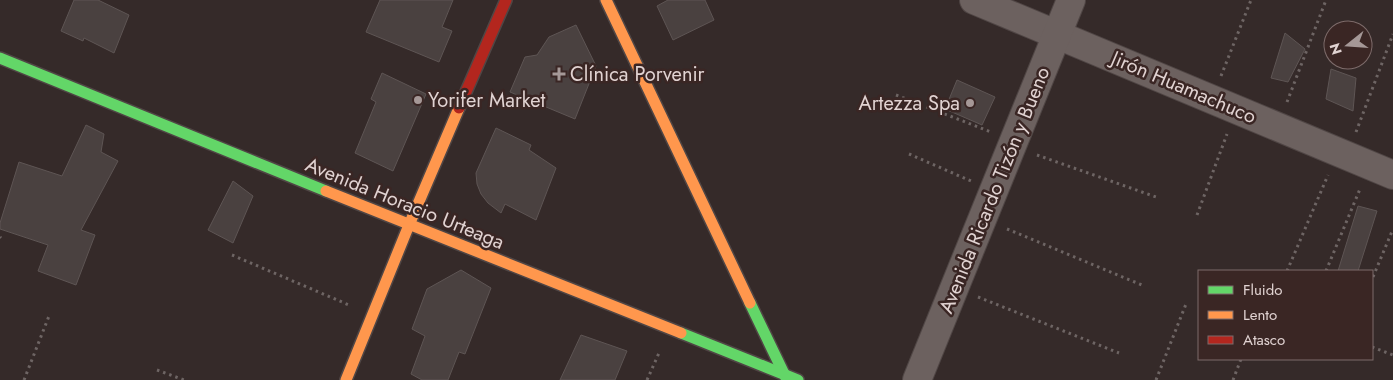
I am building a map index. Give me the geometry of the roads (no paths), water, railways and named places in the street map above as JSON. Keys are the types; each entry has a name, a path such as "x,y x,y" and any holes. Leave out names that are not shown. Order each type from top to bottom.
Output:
{"street":[{"path":"346,380 409,225 506,0"},
{"path":"606,0 786,378"},
{"name":"Jirón Huamachuco","path":"974,0 1362,162"},
{"name":"Avenida Ricardo Tizón y Bueno","path":"917,380 1071,0"},
{"name":"Avenida Horacio Urteaga","path":"0,58 786,378 798,380"}],"place":[{"name":"Clínica Porvenir","path":"559,74"},
{"name":"Yorifer Market","path":"418,100"},
{"name":"Artezza Spa","path":"970,103"}]}
